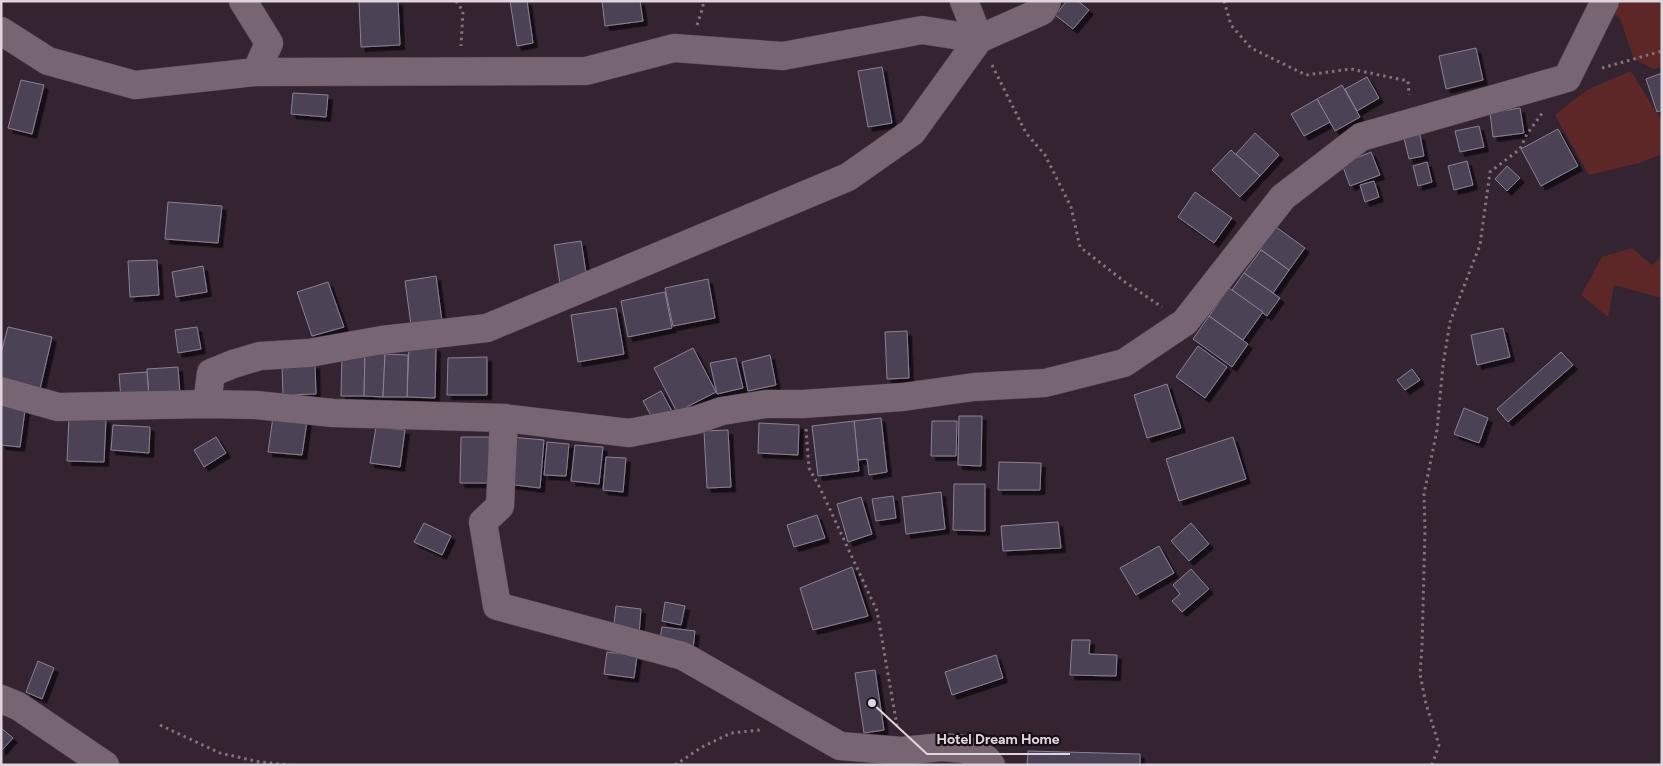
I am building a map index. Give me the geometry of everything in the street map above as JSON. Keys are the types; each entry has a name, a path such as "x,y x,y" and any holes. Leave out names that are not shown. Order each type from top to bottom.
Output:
{"street":[{"path":"243,1 269,43 256,72"},
{"path":"964,1 979,40"},
{"path":"207,404 211,373 233,364 260,356 309,353 382,340 487,328 848,177 912,132 979,40 1042,11 1047,1"},
{"path":"1,391 58,407 256,405 333,413 504,418 629,433 696,420 722,410 766,404 803,404 903,397 974,387 1045,383 1124,363 1185,322 1283,197 1361,137 1567,78 1604,1"},
{"path":"1,31 48,61 135,85 256,72 586,71 674,48 783,56 922,30 979,40"},
{"path":"504,418 500,506 483,522 497,606 683,656 840,746 902,751 942,747 965,749 986,760 991,765"},
{"path":"1,699 18,706 105,765"}],"path":[{"path":"456,1 463,11 460,71"},
{"path":"1224,1 1231,25 1251,48 1306,75 1351,69 1408,81 1411,122"},
{"path":"979,40 1026,133 1045,155 1071,207 1080,246 1125,282 1185,322"},
{"path":"1567,78 1662,52"},
{"path":"1432,765 1438,745 1426,704 1420,674 1425,530 1424,494 1437,430 1443,365 1450,322 1480,245 1490,172 1520,149 1527,134 1544,110"},
{"path":"803,404 809,468 876,611 902,751"},
{"path":"160,725 220,753 260,762 290,765"},
{"path":"675,765 702,747 731,733 802,725"}],"shaded area":[{"path":"1602,1 1662,1 1662,67 1654,69 1634,59 1620,19"},
{"path":"1631,71 1659,117 1662,118 1662,154 1639,163 1589,175 1555,115 1587,90"},
{"path":"1632,248 1652,265 1662,256 1662,298 1614,285 1608,317 1581,295 1602,257"}],"building":[{"path":"359,1 398,1 400,45 361,47"},
{"path":"510,1 527,1 533,43 517,46"},
{"path":"602,1 640,1 643,21 605,26"},
{"path":"1067,1 1078,1 1089,10 1073,29 1055,15"},
{"path":"1476,48 1483,80 1446,89 1439,56"},
{"path":"882,67 892,123 868,127 858,71"},
{"path":"1662,73 1662,110 1657,112 1646,79"},
{"path":"1367,77 1379,98 1357,111 1345,89"},
{"path":"21,80 44,85 32,134 8,128"},
{"path":"1342,85 1360,117 1335,131 1317,99"},
{"path":"293,93 328,95 326,117 291,114"},
{"path":"1317,99 1330,122 1304,136 1291,114"},
{"path":"1520,108 1524,133 1493,137 1490,113"},
{"path":"1479,126 1484,147 1460,152 1455,131"},
{"path":"1558,129 1578,166 1541,186 1521,149"},
{"path":"1255,133 1279,155 1260,176 1236,154"},
{"path":"1420,135 1424,156 1409,159 1404,138"},
{"path":"1231,150 1260,176 1240,197 1212,170"},
{"path":"1371,152 1380,175 1350,186 1342,164"},
{"path":"1467,161 1473,185 1454,190 1448,166"},
{"path":"1427,162 1432,182 1418,186 1413,166"},
{"path":"1507,166 1520,178 1507,191 1495,179"},
{"path":"1374,181 1379,197 1365,202 1360,185"},
{"path":"1195,192 1232,218 1214,243 1178,217"},
{"path":"168,202 222,206 218,243 165,239"},
{"path":"1276,227 1305,248 1289,270 1260,249"},
{"path":"581,241 587,279 560,284 554,245"},
{"path":"1261,250 1289,270 1273,293 1244,273"},
{"path":"157,260 159,295 130,297 128,261"},
{"path":"203,266 207,292 176,297 172,272"},
{"path":"1244,273 1280,298 1267,316 1232,290"},
{"path":"436,276 442,321 411,325 405,281"},
{"path":"708,279 715,318 673,326 665,288"},
{"path":"328,282 344,327 312,336 297,292"},
{"path":"1229,288 1263,312 1243,340 1209,316"},
{"path":"665,292 672,328 628,337 621,301"},
{"path":"616,308 624,354 578,362 571,315"},
{"path":"1209,316 1248,344 1232,367 1193,339"},
{"path":"8,327 52,337 40,389 1,380 1,353"},
{"path":"197,327 201,349 178,353 175,330"},
{"path":"1503,328 1510,357 1477,365 1471,335"},
{"path":"907,331 909,378 887,379 885,332"},
{"path":"1198,346 1227,367 1205,398 1176,377"},
{"path":"409,347 436,347 435,398 407,397"},
{"path":"693,348 716,392 677,412 654,368"},
{"path":"1561,352 1573,365 1508,422 1497,409"},
{"path":"342,353 365,354 364,396 341,396"},
{"path":"365,354 385,354 383,397 364,396"},
{"path":"385,354 408,355 407,397 383,397"},
{"path":"770,355 776,385 748,391 742,362"},
{"path":"487,357 487,395 447,395 448,358"},
{"path":"736,358 743,388 717,394 710,363"},
{"path":"315,364 316,394 283,395 282,366"},
{"path":"178,367 180,395 149,397 147,369"},
{"path":"1412,369 1420,380 1405,390 1397,380"},
{"path":"147,372 149,397 121,399 119,374"},
{"path":"1167,384 1181,428 1147,438 1134,395"},
{"path":"661,391 672,411 654,421 643,401"},
{"path":"1,400 26,403 20,447 1,445"},
{"path":"1464,408 1488,418 1479,443 1454,434"},
{"path":"959,416 982,416 981,466 958,465"},
{"path":"69,417 106,419 104,462 67,461"},
{"path":"273,417 307,421 302,455 268,452"},
{"path":"881,418 887,472 869,475 867,459 858,460 854,421"},
{"path":"854,421 859,471 818,476 812,426"},
{"path":"932,421 957,421 956,456 931,456"},
{"path":"759,423 799,425 798,455 758,453"},
{"path":"113,425 150,427 149,453 111,450"},
{"path":"376,427 405,430 400,467 370,463"},
{"path":"728,430 731,487 707,488 704,431"},
{"path":"216,437 226,453 204,467 194,450"},
{"path":"461,437 489,437 489,483 460,483"},
{"path":"511,437 544,440 540,488 507,484"},
{"path":"1233,437 1246,479 1179,501 1166,459"},
{"path":"547,442 569,444 566,476 544,475"},
{"path":"575,445 603,447 599,484 571,481"},
{"path":"606,457 626,458 623,492 603,490"},
{"path":"999,462 1041,463 1040,490 998,490"},
{"path":"954,484 985,484 985,531 953,530"},
{"path":"941,492 945,529 906,534 902,497"},
{"path":"893,496 896,518 876,521 872,499"},
{"path":"861,497 872,534 848,542 837,504"},
{"path":"817,515 825,538 794,547 787,525"},
{"path":"1058,522 1061,548 1003,551 1001,526"},
{"path":"424,523 451,536 442,555 414,542"},
{"path":"1191,523 1209,544 1189,561 1171,541"},
{"path":"1159,546 1174,573 1136,595 1120,568"},
{"path":"852,567 868,616 813,630 800,588"},
{"path":"1191,569 1209,589 1182,612 1172,601 1180,594 1173,585"},
{"path":"665,602 685,606 681,625 662,621"},
{"path":"616,606 641,609 639,635 613,633"},
{"path":"662,627 695,631 693,649 659,645"},
{"path":"1072,640 1090,640 1089,654 1117,655 1116,676 1070,675"},
{"path":"607,652 637,656 634,678 604,674"},
{"path":"996,655 1003,678 952,695 945,672"},
{"path":"38,661 54,668 42,699 26,692"},
{"path":"875,670 884,730 864,733 855,673"},
{"path":"1,728 13,738 1,751"},
{"path":"1028,751 1140,754 1140,765 1027,765"}],"place":[{"name":"Hotel Dream Home","path":"872,703"}]}
